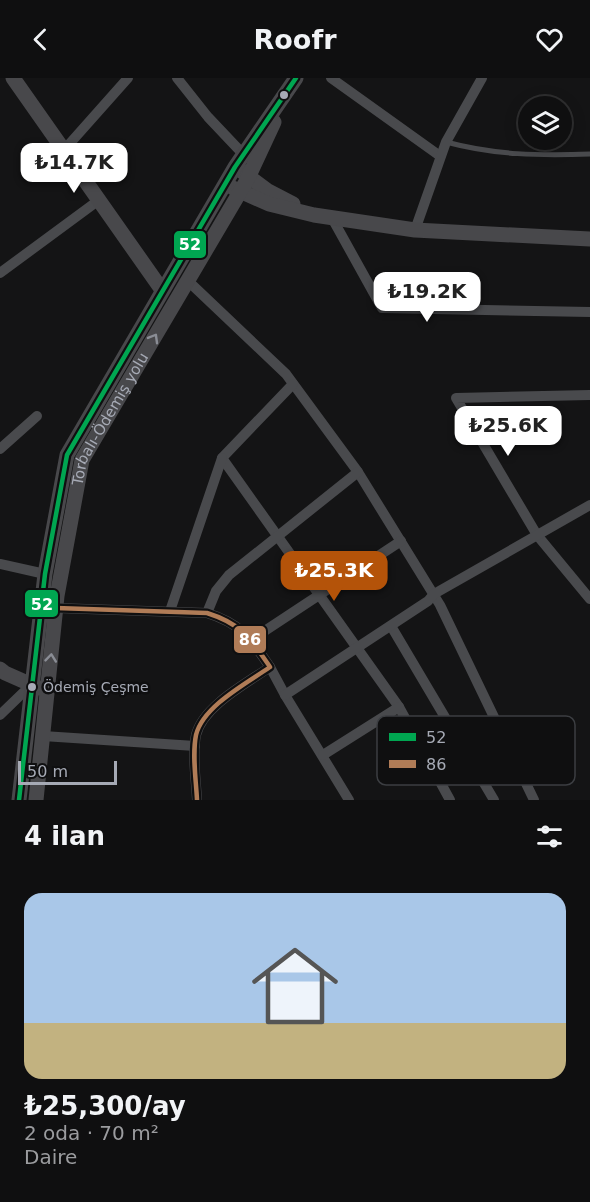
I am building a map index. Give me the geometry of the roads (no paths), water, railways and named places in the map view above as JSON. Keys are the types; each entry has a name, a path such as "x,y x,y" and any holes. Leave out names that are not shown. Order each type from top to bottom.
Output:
{"main road":[{"path":"13,78 162,290"},
{"name":"Torbalı-Ödemiş yolu","path":"19,800 45,574 66,454 239,160 296,78"},
{"name":"Torbalı-Ödemiş yolu","path":"36,800 56,608 82,460 248,176 296,78"},
{"path":"239,160 248,176 268,191 314,216"},
{"path":"225,183 239,192 269,204 314,216 415,230 590,239"},
{"path":"0,669 47,691"}],"street":[{"path":"177,78 239,160"},
{"path":"332,78 440,156"},
{"path":"415,230 446,142 482,78"},
{"path":"64,150 120,81"},
{"path":"0,273 99,200"},
{"path":"332,218 382,308 590,312"},
{"path":"187,280 286,374 358,472 434,594 493,716"},
{"path":"170,611 222,458 293,384"},
{"path":"590,394 456,398 537,535 590,599"},
{"path":"0,449 37,416"},
{"path":"222,458 404,716"},
{"path":"207,613 222,582 358,472"},
{"path":"285,695 428,601 434,594 590,506"},
{"path":"251,640 401,541"},
{"path":"0,564 45,574"},
{"path":"56,608 207,613 225,619 240,628 270,667 349,800"},
{"path":"391,626 444,716"},
{"path":"197,800 195,746 200,725 206,715 270,667"},
{"path":"0,715 31,685"},
{"path":"385,716 399,707"},
{"path":"323,755 377,721"},
{"path":"43,736 195,746"},
{"path":"442,785 450,800"},
{"path":"485,785 494,800"},
{"path":"527,785 534,800"}],"lane":[{"path":"446,142 484,151 521,155 590,154"}],"place":[{"name":"Ödemiş Çeşme","path":"32,687"}]}
